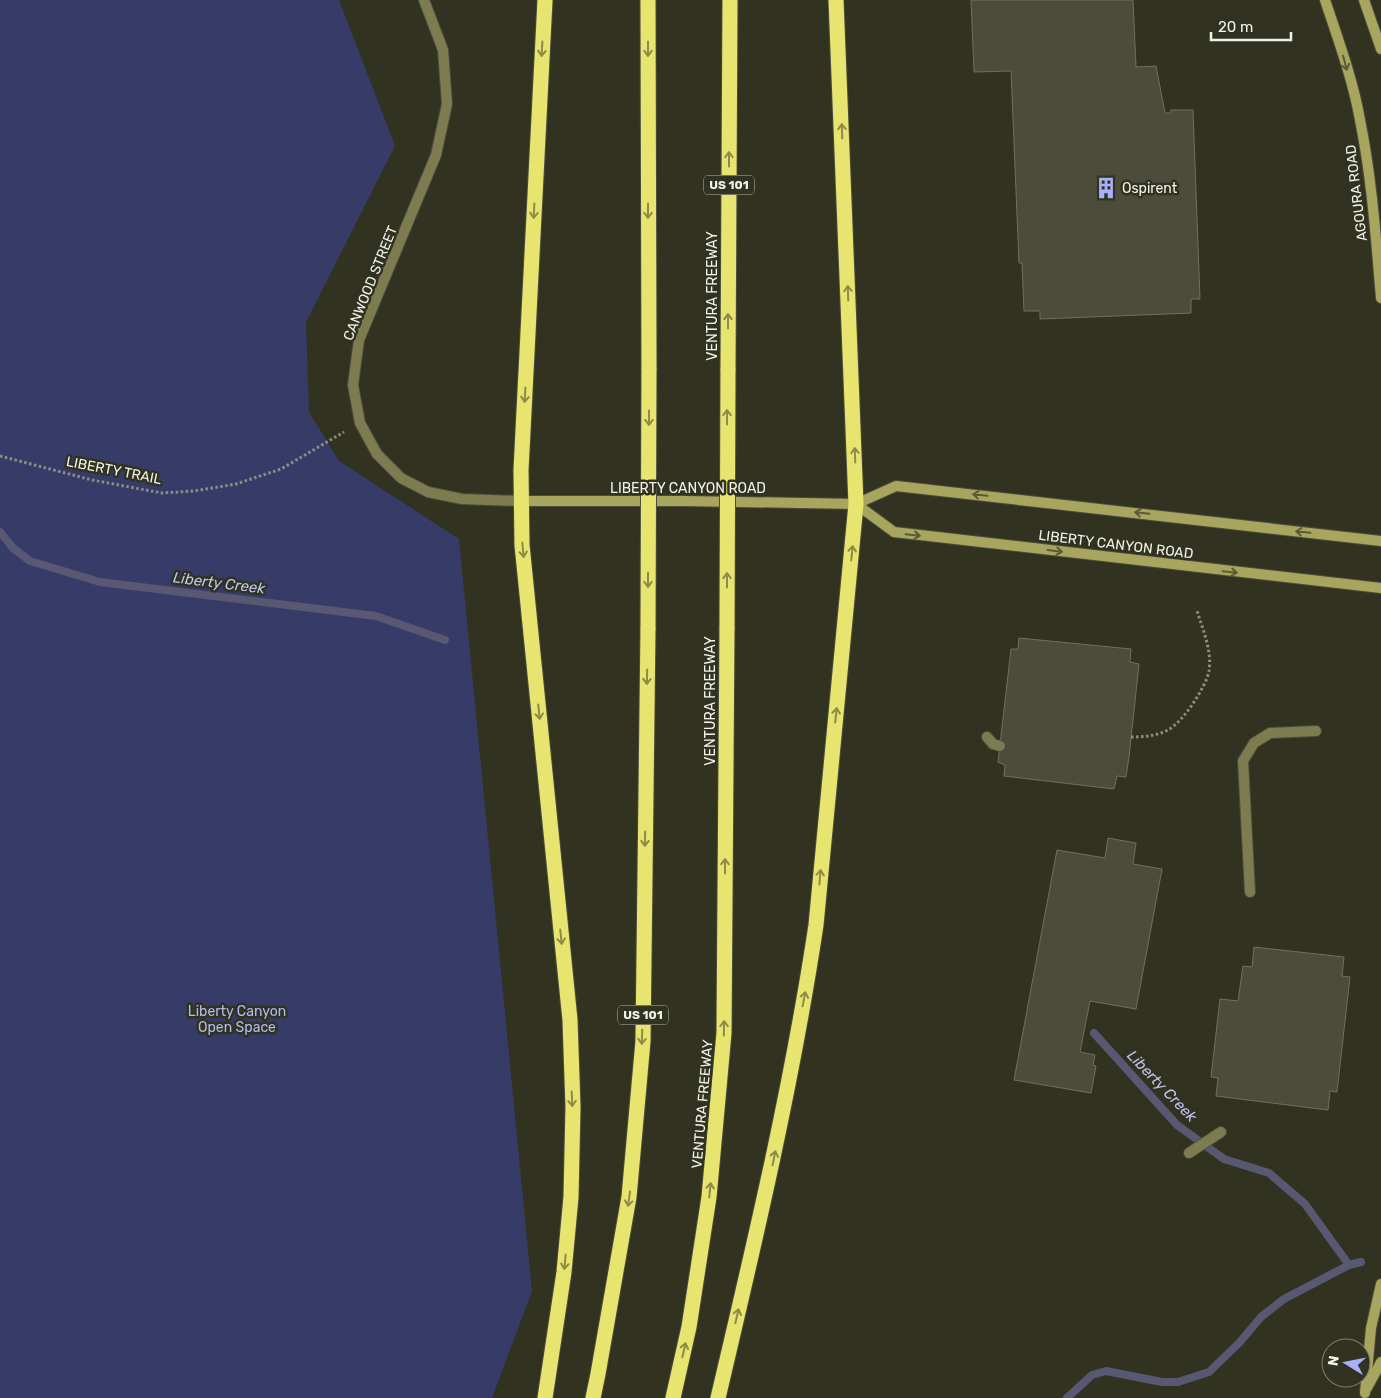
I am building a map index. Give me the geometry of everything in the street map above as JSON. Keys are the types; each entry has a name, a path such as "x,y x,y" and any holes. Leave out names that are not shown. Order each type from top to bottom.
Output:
{"highway":[{"path":"545,0 520,501 522,545 570,1020 573,1107 571,1197 564,1272 545,1398"},
{"name":"US 101","path":"593,1398 630,1197 642,1041 648,628 648,0"},
{"name":"VENTURA FREEWAY","path":"673,1398 689,1327 710,1197 724,1033 730,0"},
{"path":"718,1398 772,1168 816,925 856,504 836,0"}],"street":[{"name":"CANWOOD STREET","path":"424,0 443,50 447,104 436,155 359,340 353,385 360,423 376,454 401,478 428,492 462,500 520,501"},
{"name":"AGOURA ROAD","path":"1325,0 1344,56 1360,119 1371,190 1381,298"},
{"path":"1364,0 1381,49"},
{"name":"LIBERTY CANYON ROAD","path":"520,501 856,504 896,486 1381,541"},
{"name":"LIBERTY CANYON ROAD","path":"856,504 894,532 1182,567 1381,588"},
{"path":"1250,892 1243,761 1254,743 1270,733 1316,731"},
{"path":"987,737 993,744 1000,746"},
{"path":"1189,1153 1220,1132"},
{"path":"1364,1396 1371,1328 1381,1284"},
{"path":"1364,1396 1381,1362"}],"path":[{"name":"LIBERTY TRAIL","path":"0,456 92,480 144,490 162,493 194,491 236,484 281,469 360,423"},
{"path":"1131,736 1156,735 1171,728 1197,700 1209,671 1208,645 1197,611"}],"green space":[{"name":"Liberty Canyon Open Space","path":"0,0 339,0 395,146 306,322 309,412 339,461 459,539 532,1291 492,1398 0,1398"}],"building":[{"name":"Ospirent","path":"971,0 1133,0 1136,67 1156,66 1165,113 1171,113 1171,110 1193,110 1200,299 1191,299 1191,313 1040,319 1040,311 1024,311 1022,263 1019,263 1011,71 974,72"},
{"path":"1019,638 1131,649 1130,662 1139,664 1129,757 1126,777 1117,776 1114,789 1004,776 1005,765 998,762 1011,649 1018,649"},
{"path":"1108,838 1136,843 1133,864 1162,869 1136,1009 1090,1001 1080,1052 1095,1055 1093,1065 1096,1066 1091,1093 1014,1080 1057,850 1105,858"},
{"path":"1254,947 1344,957 1342,976 1350,977 1337,1092 1330,1091 1328,1110 1216,1096 1218,1078 1211,1077 1220,999 1238,1001 1243,966 1252,967"}],"waterway":[{"name":"Liberty Creek","path":"0,532 13,548 30,561 100,582 376,616 445,640"},
{"name":"Liberty Creek","path":"1094,1033 1177,1125 1224,1159 1269,1173 1305,1204 1349,1265"},
{"path":"1067,1398 1092,1375 1106,1371 1162,1382 1178,1382 1209,1372 1240,1342 1261,1317 1284,1299 1349,1265 1361,1262"}],"place":[{"name":"Ospirent","path":"1106,188"}]}
